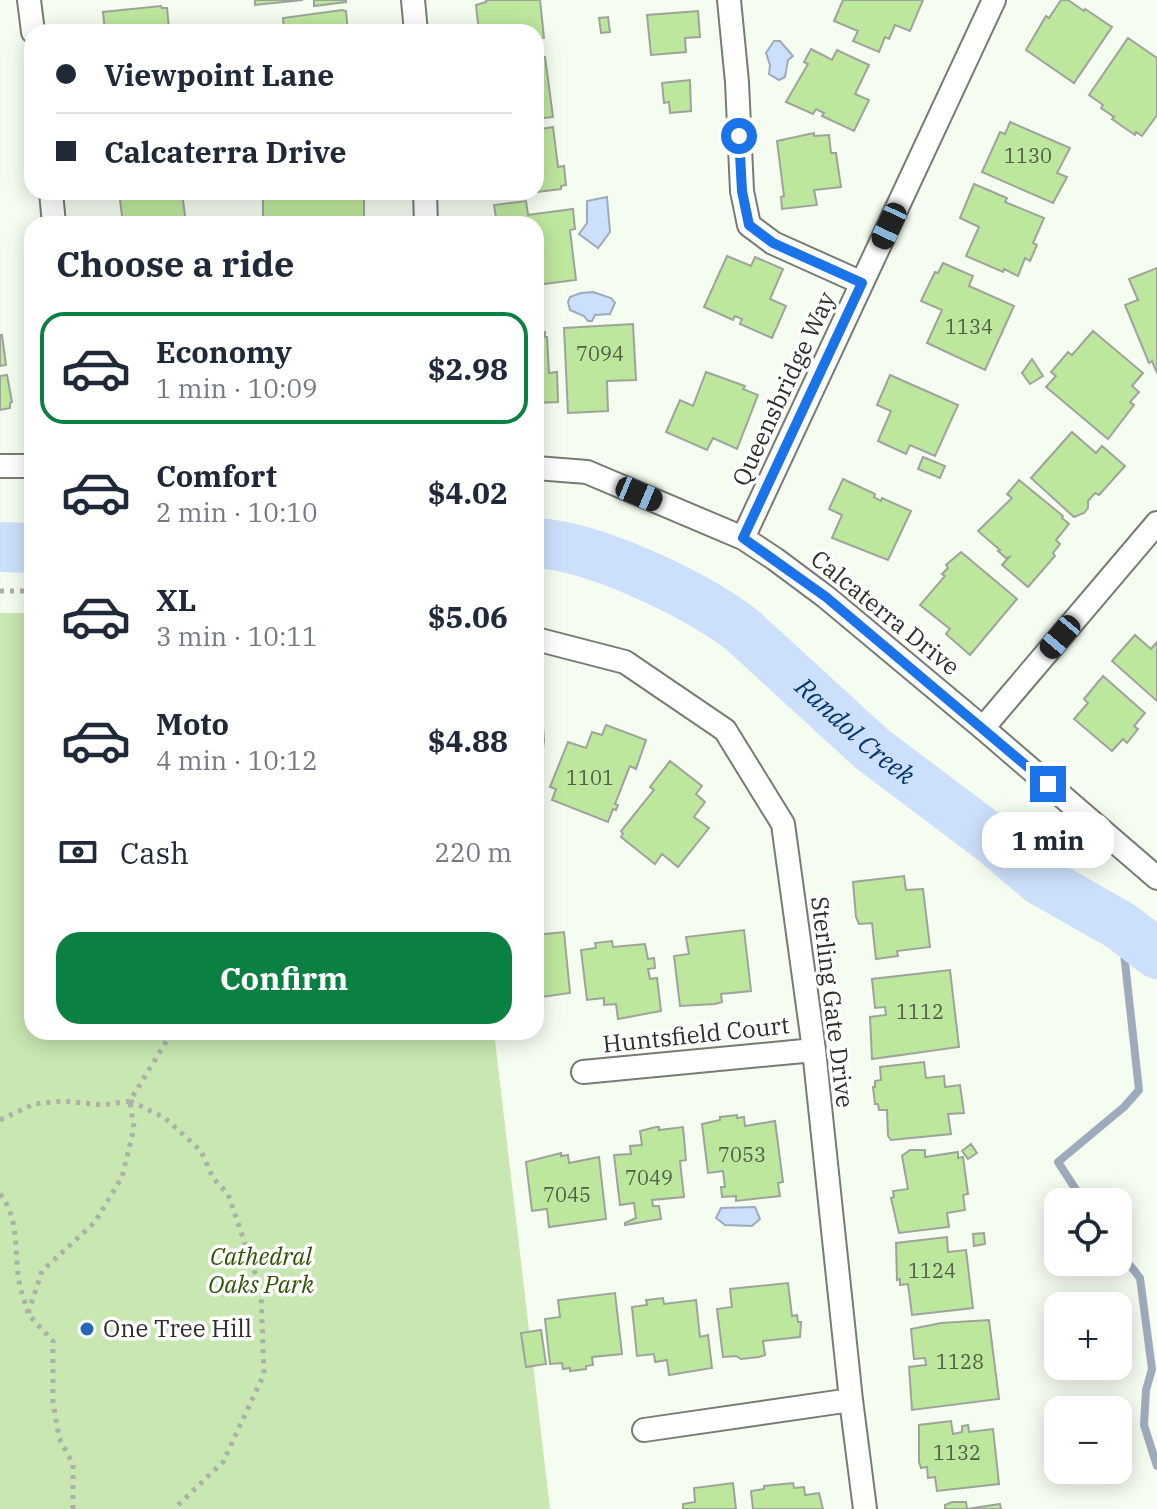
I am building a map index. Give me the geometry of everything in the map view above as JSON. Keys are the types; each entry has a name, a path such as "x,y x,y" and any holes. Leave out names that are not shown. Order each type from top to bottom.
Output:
{"street":[{"path":"29,0 32,24"},
{"path":"413,0 415,24"},
{"path":"729,0 737,82 742,191 749,225 773,243 862,283"},
{"name":"Queensbridge Way","path":"743,538 994,0"},
{"path":"0,466 24,466"},
{"name":"Calcaterra Drive","path":"544,469 587,472 743,538 826,597 1157,878"},
{"path":"983,728 1157,523"},
{"name":"Sterling Gate Drive","path":"544,641 625,662 725,730 783,824 814,1050 865,1509"},
{"name":"Huntsfield Court","path":"583,1072 814,1050"},
{"path":"644,1430 851,1400"}],"path":[{"path":"0,591 24,591"},
{"path":"28,1314 42,1271 95,1222 122,1177 134,1128 130,1101 167,1040"},
{"path":"0,1120 34,1104 63,1101 103,1105 130,1101 165,1118 201,1151 213,1178 228,1194 261,1290 264,1374 223,1462 174,1509"},
{"path":"0,1194 8,1204 17,1237 19,1281 28,1314 53,1341 53,1402 59,1438 73,1464 73,1509"}],"green space":[{"name":"Cathedral Oaks Park","path":"0,613 24,613 24,1040 495,1040 550,1509 0,1509"}],"water":[{"path":"774,41 780,41 793,56 788,60 785,77 779,80 769,74 766,53"},
{"path":"607,197 610,232 598,248 579,234 587,223 587,201"},
{"path":"593,292 611,298 615,303 610,314 595,315 592,321 588,321 570,310 568,302 570,297"},
{"path":"755,1207 760,1219 752,1226 725,1225 716,1218 721,1208"}],"building":[{"path":"255,0 303,0 255,5"},
{"path":"314,0 346,0 346,2 314,6"},
{"path":"540,0 543,24 478,24 476,5"},
{"path":"843,0 923,0 910,31 895,25 889,39 885,37 879,52 853,41 858,31 834,21"},
{"path":"1061,0 1068,0 1085,9 1112,27 1074,83 1026,50 1046,16 1049,18"},
{"path":"161,6 167,8 169,24 104,24 103,12"},
{"path":"342,10 346,11 347,24 283,24 283,18"},
{"path":"698,11 700,37 685,38 686,52 651,55 647,15"},
{"path":"608,17 610,32 601,33 599,18"},
{"path":"1128,38 1157,58 1157,115 1142,136 1136,132 1135,135 1112,119 1114,117 1101,108 1103,105 1089,95"},
{"path":"811,49 832,60 837,50 869,65 855,94 869,100 854,131 822,116 824,113 816,109 813,114 786,102 808,64 804,62"},
{"path":"544,57 553,117 544,118"},
{"path":"690,80 691,111 670,113 669,102 664,103 662,83"},
{"path":"1010,122 1070,148 1057,173 1067,177 1053,203 982,172 1000,132 1005,134"},
{"path":"553,127 558,167 564,166 566,185 561,189 544,191 544,129"},
{"path":"814,133 814,136 829,135 831,153 836,153 841,187 814,190 817,205 782,209 781,197 784,196 777,141"},
{"path":"974,184 1007,198 1005,202 1044,218 1033,243 1037,245 1030,261 1025,258 1018,276 966,256 979,227 960,218"},
{"path":"120,200 183,200 185,216 122,216"},
{"path":"263,200 364,200 364,216 263,216"},
{"path":"526,201 528,215 573,209 575,229 570,230 576,280 544,284 544,216 496,216 494,205"},
{"path":"727,256 751,266 755,257 783,269 770,299 786,306 772,338 740,324 742,319 735,316 733,320 704,307"},
{"path":"943,263 973,276 969,286 1014,306 985,370 927,343 942,310 921,301 935,272 938,273"},
{"path":"1157,268 1157,373 1152,361 1149,363 1125,305 1138,300 1129,279"},
{"path":"633,324 636,380 607,381 608,411 568,413 564,328"},
{"path":"1093,331 1143,373 1132,386 1139,392 1130,402 1134,405 1108,439 1046,387 1056,376 1051,372 1068,352 1072,355"},
{"path":"544,332 549,373 557,372 558,402 544,403"},
{"path":"0,335 6,365 0,366"},
{"path":"1032,359 1043,376 1030,384 1022,373"},
{"path":"706,372 745,386 743,389 758,395 737,449 713,438 707,450 666,432 680,400 693,406"},
{"path":"7,375 12,402 10,408 0,410 0,376"},
{"path":"890,375 958,405 935,456 910,445 906,454 878,441 891,411 877,405"},
{"path":"1072,432 1096,453 1102,446 1125,466 1099,495 1095,493 1088,501 1084,513 1074,517 1031,478"},
{"path":"923,457 945,466 940,478 918,469"},
{"path":"843,479 875,494 874,497 881,501 882,498 911,511 888,560 832,538 842,515 829,509"},
{"path":"1019,480 1069,524 1056,540 1060,544 1053,553 1055,556 1028,587 1002,565 1009,557 1006,558 978,531 1012,498 1007,494"},
{"path":"961,552 1017,599 970,655 946,634 950,629 920,605 945,576 942,574 948,568 946,565"},
{"path":"1135,635 1151,649 1157,642 1157,701 1112,661"},
{"path":"1103,676 1145,713 1134,726 1138,729 1127,743 1123,739 1112,751 1074,719 1088,703 1084,699"},
{"path":"606,725 646,740 636,769 630,766 615,804 618,805 608,822 552,800 556,789 550,787 568,742 586,748 592,732 602,735"},
{"path":"670,761 702,786 696,794 705,802 694,817 709,828 678,867 662,854 655,864 621,837 621,831 654,790 650,787"},
{"path":"904,876 906,890 923,889 930,947 897,951 898,956 876,959 872,923 859,924 856,917 853,882"},
{"path":"744,930 751,991 721,994 722,1002 715,1004 680,1006 674,956 689,954 686,937"},
{"path":"564,932 570,993 544,997 544,934"},
{"path":"612,941 613,947 645,944 648,959 654,958 655,968 648,969 650,979 657,978 661,1011 618,1019 616,1004 604,1005 604,998 587,1000 581,950 596,948 595,943"},
{"path":"950,970 959,1047 872,1059 870,1017 886,1015 885,1007 875,1008 872,979"},
{"path":"924,1062 926,1078 944,1076 945,1087 960,1085 964,1113 948,1114 951,1134 891,1140 888,1136 887,1110 879,1110 878,1104 875,1104 873,1087 875,1081 881,1080 880,1067"},
{"path":"737,1115 737,1118 744,1117 745,1126 775,1121 783,1182 778,1183 780,1196 736,1201 736,1196 722,1197 721,1187 725,1187 723,1171 708,1173 702,1124"},
{"path":"656,1127 659,1130 683,1127 686,1160 680,1161 684,1197 652,1200 653,1206 659,1206 661,1219 625,1225 636,1218 634,1203 620,1205 614,1155 631,1154 630,1146 642,1145 640,1131"},
{"path":"971,1144 977,1153 968,1159 962,1151"},
{"path":"910,1150 925,1150 925,1157 958,1152 958,1158 963,1157 968,1194 963,1195 965,1210 947,1213 949,1227 899,1233 891,1198 894,1197 893,1191 908,1189 902,1156"},
{"path":"561,1153 561,1156 568,1155 569,1163 599,1157 606,1219 549,1227 547,1209 532,1211 526,1162"},
{"path":"984,1233 985,1244 974,1246 973,1234"},
{"path":"947,1237 948,1252 966,1250 973,1308 912,1315 908,1284 900,1285 900,1279 897,1280 896,1243"},
{"path":"788,1283 792,1316 797,1315 798,1322 801,1322 800,1337 763,1341 765,1355 759,1357 723,1357 717,1309 732,1307 730,1289"},
{"path":"615,1293 622,1354 592,1357 593,1365 586,1366 586,1369 570,1371 570,1368 563,1369 562,1363 550,1364 545,1319 560,1317 558,1300"},
{"path":"663,1298 664,1304 696,1300 700,1337 708,1335 712,1368 669,1375 667,1360 655,1362 654,1354 637,1356 632,1307 647,1305 646,1300"},
{"path":"989,1320 999,1399 912,1410 909,1367 926,1365 925,1358 914,1359 911,1329 941,1323"},
{"path":"541,1330 546,1364 526,1367 521,1333"},
{"path":"951,1421 953,1434 962,1432 962,1426 968,1425 969,1432 993,1429 999,1484 937,1491 935,1477 928,1478 927,1467 921,1468 919,1462 919,1425"},
{"path":"733,1483 736,1509 683,1509 683,1504 695,1502 694,1488"},
{"path":"793,1483 794,1488 804,1487 805,1495 819,1493 823,1509 753,1509 751,1491 764,1489 764,1486"},
{"path":"966,1502 967,1509 945,1509 945,1505"},
{"path":"1000,1504 1001,1509 967,1509"}],"waterway":[{"name":"Randol Creek","path":"544,544 614,562 671,587 721,615 741,629 872,749 993,840 1040,880 1121,926 1157,954"},
{"name":"Randol Creek","path":"0,547 24,548"},
{"path":"1075,1188 1058,1162 1124,1107 1139,1090 1121,926"},
{"path":"1132,1268 1140,1278 1152,1369 1146,1390 1144,1425 1157,1466"}],"place":[{"name":"One Tree Hill","path":"87,1329"}],"route":[{"path":"739,136 742,191 749,225 773,243 862,283 743,538 826,597 1048,784"}]}
